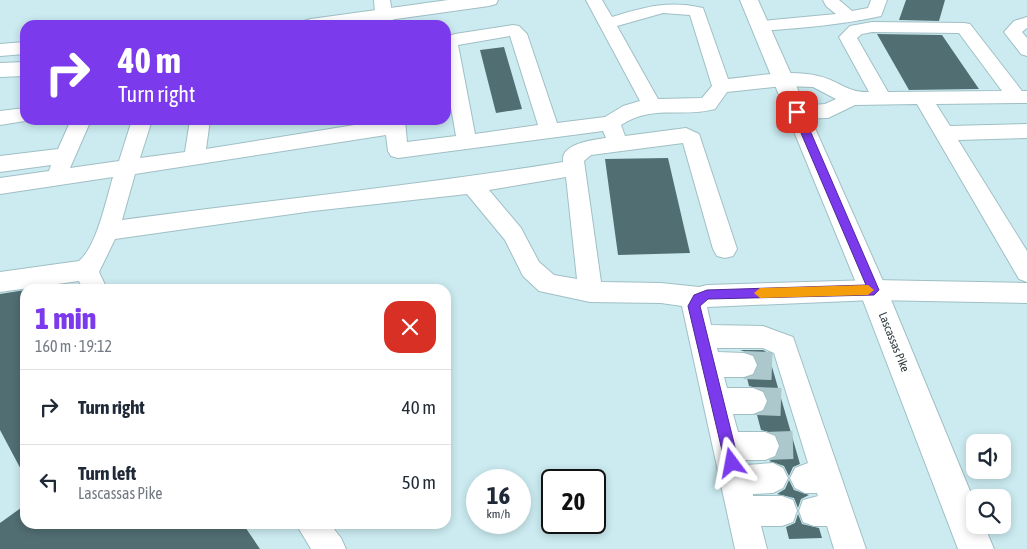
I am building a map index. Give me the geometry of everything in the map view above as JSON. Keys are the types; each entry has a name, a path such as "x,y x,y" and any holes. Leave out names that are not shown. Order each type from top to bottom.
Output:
{"main road":[{"path":"341,20 489,0"},
{"name":"Lascassas Pike","path":"749,0 874,290 976,549"},
{"path":"0,50 20,48"},
{"path":"0,70 20,68"}],"street":[{"path":"395,125 398,151"}],"lane":[{"path":"594,0 652,106"},
{"path":"832,0 832,3 849,17"},
{"path":"761,26 849,17 875,12 879,0"},
{"path":"608,23 663,3 675,3 690,7 697,12 721,86"},
{"path":"1027,22 1020,25 1013,32 1027,50"},
{"path":"882,98 848,37 856,30 872,27 964,28 1022,97"},
{"path":"451,42 455,39 513,30 518,34 550,131"},
{"path":"451,55 467,142"},
{"path":"398,151 610,123 630,110 652,106 691,108 708,104 721,86 783,80 816,81 852,99"},
{"path":"797,112 828,112 852,99 1022,97"},
{"path":"923,98 1027,272"},
{"path":"0,118 20,116"},
{"path":"610,123 618,144"},
{"path":"55,178 79,125"},
{"path":"0,282 91,279 94,262 108,231 141,125"},
{"path":"194,158 199,125"},
{"path":"0,186 194,158 389,125"},
{"path":"943,133 1027,131"},
{"path":"590,292 576,168 573,158 586,148 686,135 692,139 725,248"},
{"path":"0,164 65,156"},
{"path":"108,231 313,203 472,185 576,168"},
{"path":"472,185 513,234 531,269 547,284 590,292 661,293 698,298 707,294 874,290 1027,293"},
{"path":"698,298 694,306 751,549"},
{"path":"702,336 763,337 784,345 782,366 826,511 850,549"},
{"path":"708,364 744,365"},
{"path":"717,401 753,401"},
{"path":"728,446 765,446"},
{"path":"736,480 773,478"},
{"path":"742,511 782,511"},
{"path":"315,529 330,549"}],"building":[{"path":"906,0 945,0 939,21 899,20"},
{"path":"877,34 942,35 979,89 909,90"},
{"path":"504,47 522,109 496,113 480,50"},
{"path":"668,158 690,253 618,255 605,159"},
{"path":"20,291 20,468 0,430 0,294"},
{"path":"740,350 763,350 768,353 800,464 793,467 789,476 784,466 769,461 777,457 781,445 776,434 761,430 757,415 765,411 769,400 764,390 749,386 747,378 755,375 759,366 755,355"},
{"path":"789,480 794,490 809,495 801,499 798,508 794,498 777,494 785,489"},
{"path":"20,509 20,529 246,529 260,549 0,549 0,523"},
{"path":"798,514 802,524 819,528 822,538 789,539 786,527 795,523"}],"tunnel":[{"path":"744,365 772,366"},
{"path":"753,401 783,402"},
{"path":"765,446 795,445"}],"slow traffic":[{"path":"760,293 868,290"}],"route":[{"path":"732,463 694,306 698,298 707,294 874,290 797,112"}]}
